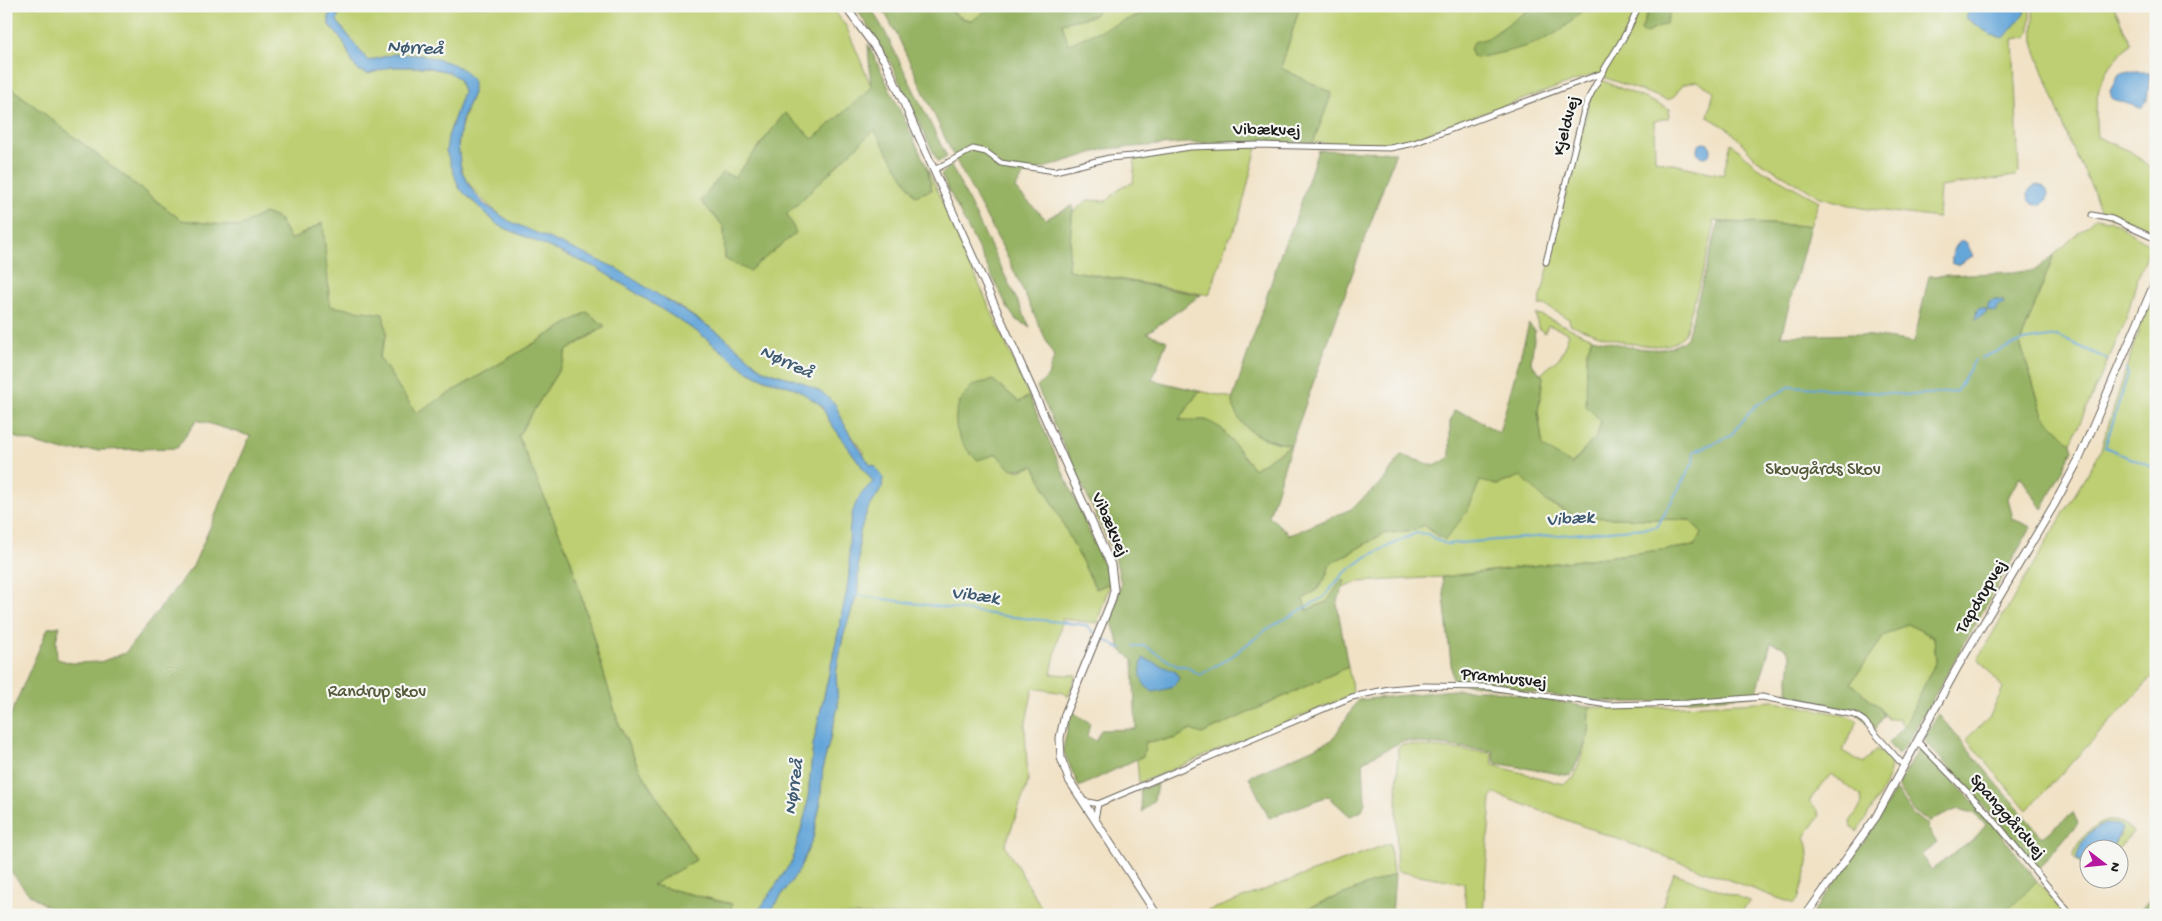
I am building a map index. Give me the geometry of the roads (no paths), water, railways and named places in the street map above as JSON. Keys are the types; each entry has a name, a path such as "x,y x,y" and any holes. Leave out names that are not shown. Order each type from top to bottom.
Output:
{"street":[{"name":"Vibækvej","path":"845,6 885,60 1114,576 1111,602 1065,714 1060,738 1061,758 1069,780 1157,915"},
{"name":"Kjeldvej","path":"1546,262 1584,110 1600,74 1619,47 1638,6"},
{"name":"Vibækvej","path":"934,170 973,149 986,152 1001,164 1054,170 1108,158 1190,147 1257,145 1390,148 1424,139 1600,74"},
{"path":"2092,215 2112,219 2156,239"},
{"name":"Tapdrupvej","path":"1806,915 1862,839 1957,668 2054,505 2079,458 2156,280"},
{"name":"Pramhusvej","path":"1098,804 1352,697 1389,689 1424,686 1490,688 1608,705 1688,703 1762,697 1855,715 1864,721 1904,766"},
{"name":"Spanggårdvej","path":"1917,741 1988,812 2071,915"},
{"path":"1082,801 1098,804 1095,819"}],"water":[{"path":"329,6 340,6 337,21 368,61 394,54 424,55 453,64 465,71 473,81 473,93 462,119 458,144 461,170 472,190 484,204 509,221 614,267 722,335 763,370 802,382 824,394 835,404 846,428 871,466 874,465 883,478 882,488 867,511 859,535 858,591 843,637 838,662 836,674 838,707 823,766 820,805 813,838 799,870 768,915 756,915 792,861 807,808 813,745 847,588 852,516 860,496 873,482 830,422 821,405 795,388 762,378 746,370 699,333 597,268 498,225 459,188 446,151 448,137 463,92 459,79 449,72 426,67 391,67 368,74 358,70 353,64 343,41 329,25"},
{"path":"1980,6 2026,6 2024,14 2004,38 1991,35 1966,18 1966,15"},
{"path":"2150,72 2147,100 2141,108 2112,99 2110,91 2119,74"},
{"path":"1701,143 1707,143 1711,150 1707,157 1701,157 1697,153 1697,147"},
{"path":"2038,185 2045,188 2048,195 2045,202 2038,205 2031,202 2028,195 2031,188"},
{"path":"1961,240 1966,242 1973,256 1957,265 1952,263 1952,256"},
{"path":"2003,301 2004,304 1999,305 1996,312 1988,310 1981,317 1975,319 1977,310 1981,308 1987,310 1989,302"},
{"path":"1143,658 1176,672 1179,679 1171,688 1153,692 1148,689 1141,678"},
{"path":"2105,824 2118,825 2122,828 2118,838 2086,838 2094,830"},
{"path":"2080,848 2080,861 2078,860"}],"waterway":[{"path":"1981,358 2022,341 2057,336 2107,359"},
{"name":"Vibæk","path":"1134,646 1145,646 1177,666 1185,666 1200,675 1232,656 1267,629 1324,597 1343,574 1366,557 1416,533 1428,534 1436,540 1447,544 1657,527 1694,461 1693,452 1730,436 1755,406 1791,386 1909,395 1956,392 1975,360"},
{"path":"2126,369 2128,374 2105,447 2156,469"},
{"name":"Vibæk","path":"856,595 1005,616 1086,625 1094,633"},
{"name":"Vibæk","path":"1103,638 1122,648"}],"water label":[{"name":"Nørreå","path":"415,49"},
{"name":"Nørreå","path":"786,363"},
{"name":"Nørreå","path":"795,787"}],"park label":[{"name":"Skovgårds Skov","path":"1823,470"},
{"name":"Randrup skov","path":"377,692"}]}
